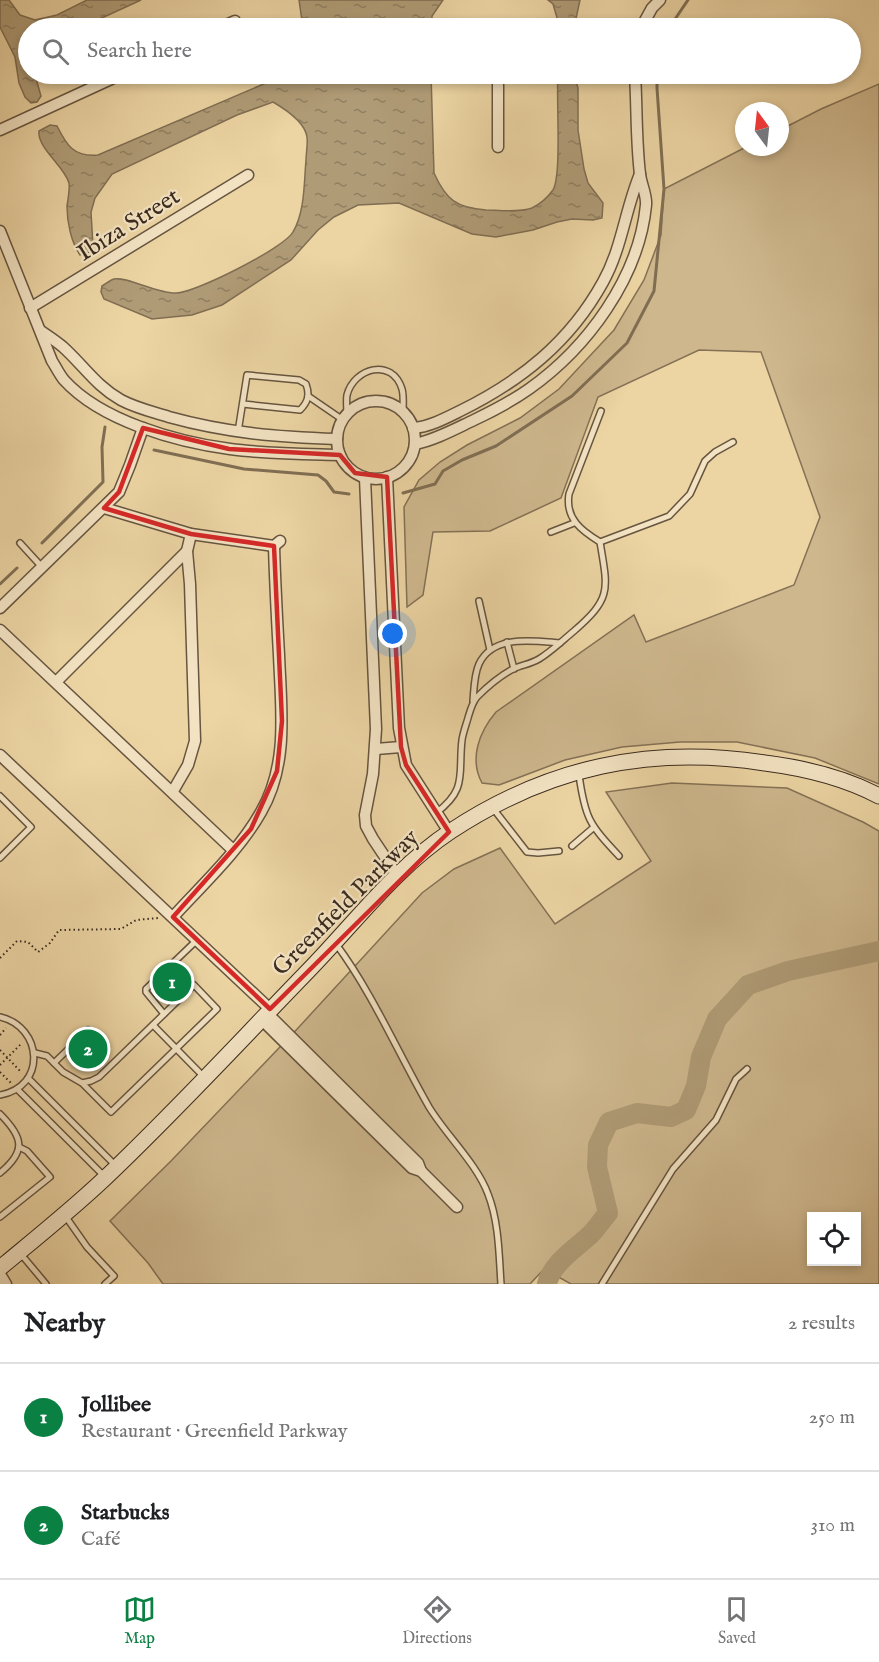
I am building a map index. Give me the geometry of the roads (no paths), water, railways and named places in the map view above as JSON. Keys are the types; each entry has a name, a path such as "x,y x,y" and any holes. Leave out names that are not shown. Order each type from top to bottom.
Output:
{"main road":[{"name":"Greenfield Parkway","path":"0,1268 110,1172 266,1014 397,875 449,832 517,793 578,770 629,760 729,757 789,766 832,777 879,796"}],"street":[{"path":"646,18 660,0"},
{"path":"0,130 100,84"},
{"path":"498,84 498,147"},
{"path":"415,444 457,428 514,399 547,376 580,344 618,289 632,260 646,202 640,174 636,84"},
{"path":"413,428 429,425 488,397 519,378 551,351 579,318 603,282 624,230 630,199 640,174"},
{"name":"Ibiza Street","path":"30,308 248,175"},
{"path":"0,231 48,352 64,379 82,396 101,408 143,428 196,443 229,449 340,455"},
{"path":"41,331 64,348 96,383 121,400 144,410 238,433 337,439"},
{"path":"375,402 385,403 403,413 413,428 415,444 412,454 398,472 387,477 365,478 346,465 340,455 337,439 345,417 355,408 375,402"},
{"path":"0,608 119,492 143,428"},
{"path":"387,477 401,747 406,765 449,832"},
{"path":"365,478 376,749 365,814 366,826 397,875"},
{"path":"104,508 191,534 277,543 282,721 280,753 271,791 251,829 173,917"},
{"path":"173,791 188,765 195,741 187,551 191,534"},
{"path":"56,682 187,551"},
{"path":"0,630 233,850"},
{"path":"376,749 401,747"},
{"path":"0,755 197,940 266,1014 418,1163 421,1171 457,1207"},
{"path":"0,1274 6,1284"}],"lane":[{"path":"308,396 345,417 348,394 352,385 363,373 377,368 391,372 398,380 403,398 403,413"},
{"path":"238,433 247,375 299,380 306,384 308,396 300,410 243,404"},
{"path":"473,703 494,682 514,669 537,660 560,643 594,614 601,604 606,575 600,542 574,523 568,503 569,494 601,411"},
{"path":"600,542 669,516 690,494 705,461 715,452 733,442"},
{"path":"551,532 574,523"},
{"path":"20,543 43,568"},
{"path":"479,601 490,650"},
{"path":"436,813 450,801 460,780 462,740 473,703 475,679 480,662 490,650 507,642 528,640 560,643"},
{"path":"507,642 514,669"},
{"path":"578,770 583,806 593,828 619,856"},
{"path":"0,796 31,827 0,858"},
{"path":"492,807 527,852 538,854 559,851"},
{"path":"572,846 593,828"},
{"path":"164,1014 146,989 197,940"},
{"path":"335,942 364,986 430,1108 480,1178 488,1193 495,1224 501,1284"},
{"path":"35,1053 46,1056 63,1072 82,1083 111,1112 217,1009 194,986 99,1077 82,1083"},
{"path":"0,1016 13,1021 28,1036 35,1053 33,1068 28,1078 17,1089 0,1095"},
{"path":"153,1025 204,1078"},
{"path":"54,1063 88,1029"},
{"path":"602,1284 673,1169 716,1120 736,1079 747,1069"},
{"path":"28,1078 110,1172"},
{"path":"17,1089 110,1172"},
{"path":"0,1114 18,1136 19,1146 12,1163 0,1173"},
{"path":"0,1217 51,1177 27,1151 19,1146"},
{"path":"64,1214 87,1247 114,1276 105,1284"},
{"path":"19,1252 46,1284"}],"water":[{"path":"0,0 9,0 20,15 29,18 18,18 18,76 15,57 0,27"},
{"path":"87,0 141,0 102,18 44,18 57,15"},
{"path":"299,0 443,0 432,18 302,18"},
{"path":"548,0 580,0 576,18 557,18 553,4"},
{"path":"19,84 38,84 41,96 37,102 31,103 25,97"},
{"path":"264,84 431,84 434,173 443,190 454,201 467,207 486,210 521,210 532,208 553,190 556,182 558,153 558,84 577,84 578,130 584,169 588,183 603,203 602,218 572,219 496,237 472,234 399,203 358,205 334,217 318,230 291,260 222,305 192,315 152,319 104,299 101,292 102,286 114,279 119,279 169,293 186,291 238,269 274,248 293,232 300,215 307,137 303,126 294,116 273,102 237,115 112,174 95,198 91,212 93,246 91,252 80,255 74,244 69,225 67,206 69,183 42,144 39,131 50,125 57,126 72,149 83,154 98,155"}],"waterway":[{"path":"676,18 688,0"},
{"path":"403,493 435,484 443,471 462,460 496,446 572,396 627,343 654,291 664,189 657,84"},
{"path":"42,543 103,482 102,447 105,427"},
{"path":"154,450 244,469 318,475 334,492 349,494"},
{"path":"0,584 17,568"},
{"path":"547,1284 559,1263 590,1235 608,1213 597,1167 598,1145 609,1122 637,1113 671,1117 686,1110 696,1086 701,1057 717,1019 748,985 788,971 879,951"}],"place":[{"name":"Jollibee","path":"172,982"},
{"name":"Starbucks","path":"88,1049"}]}
